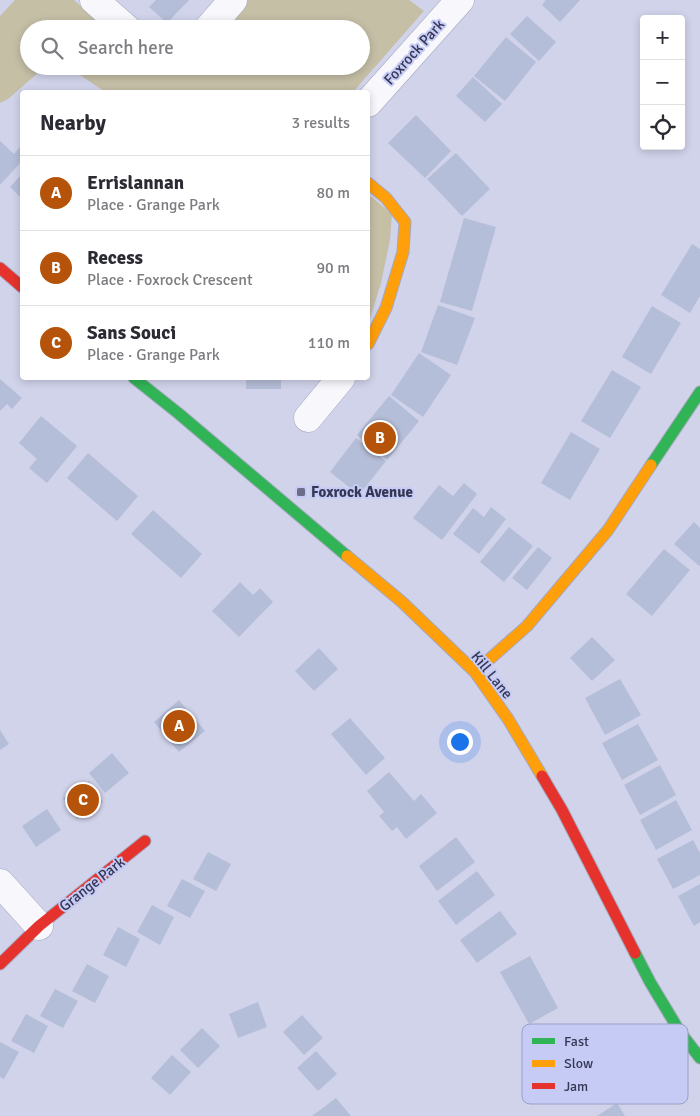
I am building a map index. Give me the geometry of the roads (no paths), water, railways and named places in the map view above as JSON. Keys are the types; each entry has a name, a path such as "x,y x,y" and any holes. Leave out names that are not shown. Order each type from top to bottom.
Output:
{"main road":[{"path":"370,185 386,198 404,222 403,252 386,308 370,340"},
{"path":"0,268 20,285"},
{"name":"Kill Lane","path":"137,380 402,602 475,672 508,719 562,810 650,982 675,1024"},
{"path":"475,672 527,626 608,530 696,406"},
{"name":"Grange Park","path":"0,964 39,926 145,842"},
{"name":"Kill Lane","path":"688,1042 700,1058"}],"street":[{"path":"94,0 117,20"},
{"path":"216,20 233,0"},
{"name":"Foxrock Park","path":"370,101 450,3"},
{"path":"308,418 339,380"},
{"path":"0,883 39,926"}],"place":[{"name":"Recess","path":"380,438"},
{"name":"Foxrock Avenue","path":"301,492"},
{"name":"Errislannan","path":"179,726"},
{"name":"Sans Souci","path":"83,800"}]}
